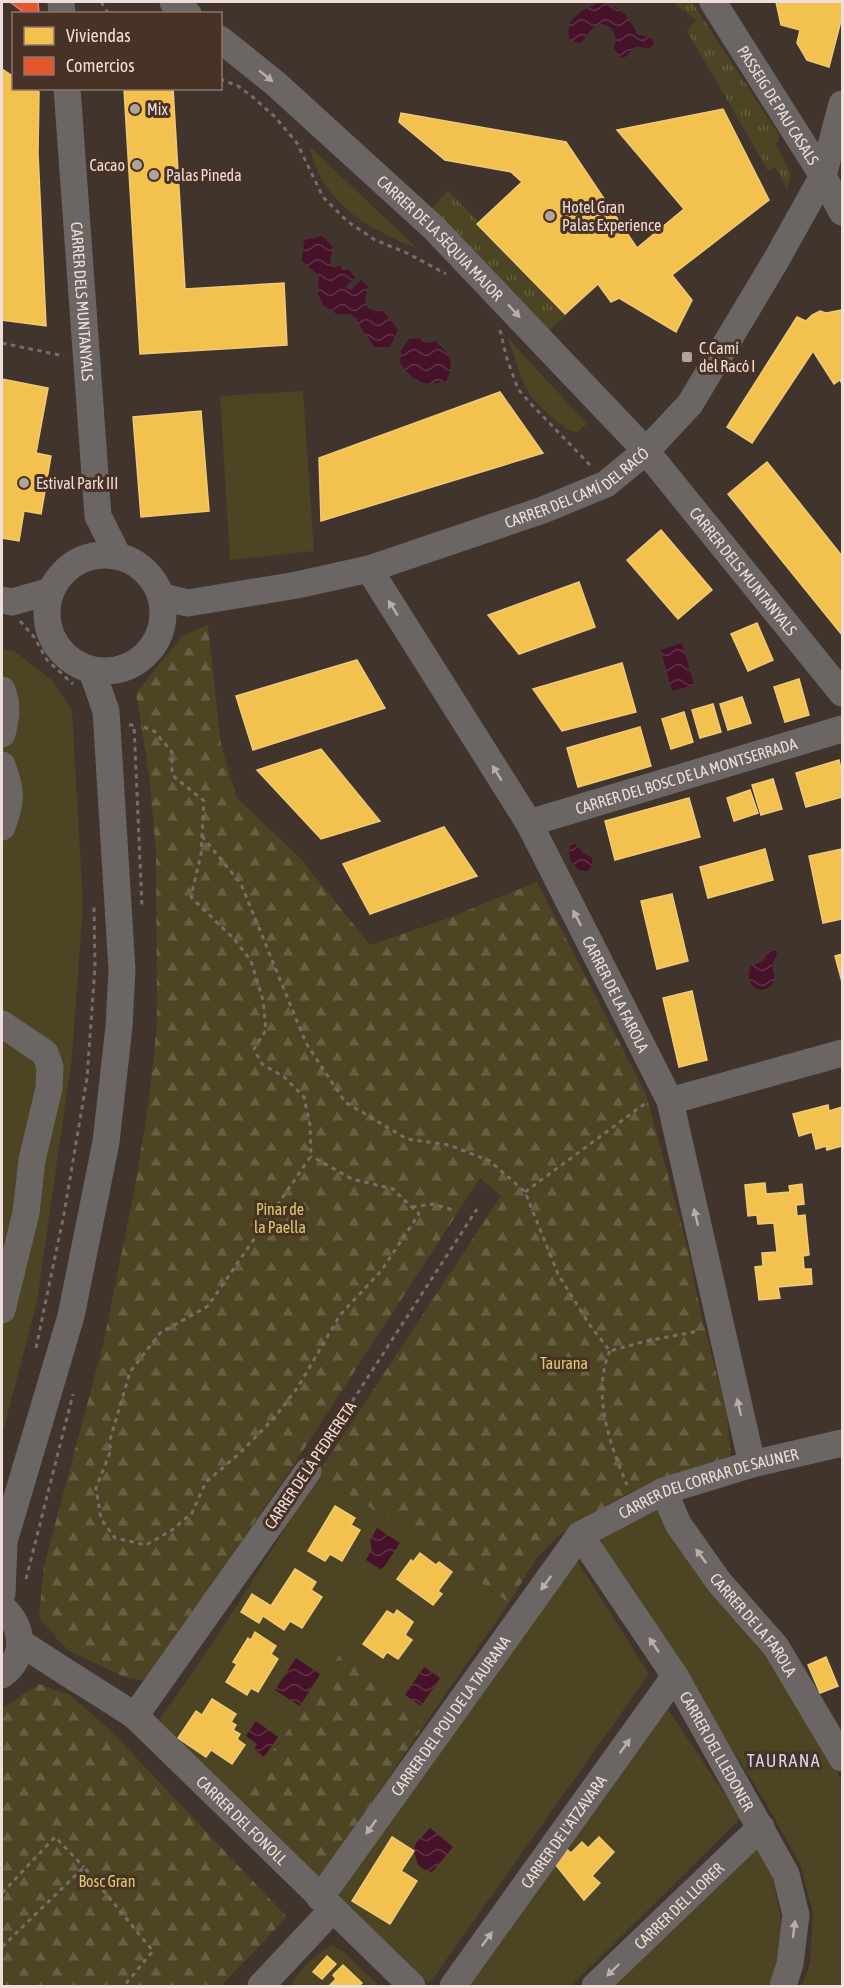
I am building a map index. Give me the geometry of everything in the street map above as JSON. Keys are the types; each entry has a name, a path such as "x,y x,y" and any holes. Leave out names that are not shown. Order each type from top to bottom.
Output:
{"street":[{"path":"173,2 186,12"},
{"name":"PASSEIG DE PAU CASALS","path":"713,2 823,176 842,211"},
{"name":"CARRER DE LA SÈQUIA MAJOR","path":"222,41 276,84 434,228 646,451"},
{"name":"CARRER DELS MUNTANYALS","path":"67,90 98,516 117,556"},
{"name":"CARRER DEL CAMÍ DEL RACÓ","path":"162,610 188,603 297,585 369,569 543,510 606,484 646,451 690,404 775,262 823,176 843,104"},
{"name":"CARRER DELS MUNTANYALS","path":"646,451 843,693"},
{"name":"CARRER DELS MUNTANYALS","path":"77,562 98,516"},
{"path":"85,680 126,668 147,655 160,634 162,610 158,587 145,570 117,556 97,555 77,562 66,570 51,591 47,612 54,641 66,657 83,668 85,680 107,719"},
{"name":"CARRER DE LA FAROLA","path":"369,569 529,823 658,1102 721,1327 752,1464"},
{"path":"10,607 51,591"},
{"path":"10,607 50,632"},
{"path":"2,1594 3,1546 71,1316 106,1142 119,1027 122,970 107,719 126,668"},
{"path":"2,690 6,700 6,718 2,734"},
{"name":"CARRER DEL BOSC DE LA MONTSERRADA","path":"529,823 843,729"},
{"path":"2,765 10,789 8,807 2,826"},
{"path":"2,1024 45,1053 50,1067 49,1088 32,1160 24,1222 2,1310"},
{"path":"658,1102 843,1053"},
{"name":"CARRER DEL CORRAR DE SAUNER","path":"580,1535 664,1491 752,1464 843,1443"},
{"name":"CARRER DE LA PEDRERETA","path":"135,1716 308,1471"},
{"name":"CARRER DE LA FAROLA","path":"664,1491 678,1524 719,1581 831,1714 843,1758"},
{"name":"CARRER DEL LLEDONER","path":"580,1535 675,1676 786,1874 796,1915 790,1964 783,1986"},
{"name":"CARRER DEL POU DE LA TAURANA","path":"270,1983 580,1535"},
{"path":"2,1607 18,1628 11,1661"},
{"name":"CARRER DEL FONOLL","path":"11,1661 60,1670 135,1716 412,1986"},
{"name":"CARRER DE L'ATZAVARA","path":"453,1986 675,1676"},
{"name":"CARRER DEL LLORER","path":"595,1986 761,1827"}],"path":[{"path":"222,80 238,86 275,117 297,143 324,196 348,221 375,240 408,253 447,275"},
{"path":"500,330 518,389 606,484"},
{"path":"2,343 86,360"},
{"path":"10,607 34,637 46,660 85,680"},
{"path":"144,727 154,731 172,752 172,775 204,801 201,854 191,897 235,940 251,961 263,999 266,1030 254,1049 262,1064 284,1077 304,1097 310,1125 311,1156 208,1306 160,1333 130,1372 109,1443 111,1450 96,1488 101,1520 115,1538 146,1545 172,1530 192,1514 206,1482 241,1452 274,1418 298,1387 340,1315 381,1271 419,1214 393,1189 352,1179 311,1156"},
{"path":"202,836 241,884 306,1043 345,1102 406,1139 449,1145 490,1161 525,1192 558,1274 589,1324 610,1351"},
{"path":"525,1192 658,1102"},
{"path":"412,1207 434,1204 453,1210"},
{"name":"CARRER DE LA PEDRERETA","path":"308,1471 477,1209"},
{"path":"610,1351 646,1341 721,1327"},
{"path":"610,1351 606,1361 602,1406 614,1454 636,1506"},
{"path":"2,1893 55,1837 84,1867 153,1951 124,1986"},
{"path":"2,1947 84,1867"}],"green space":[{"path":"672,2 692,2 780,136 776,144 791,175 787,188 775,167 768,171 687,31 696,20"},
{"path":"309,146 418,249 360,220 336,199 317,169"},
{"path":"448,191 569,313 544,334 428,212"},
{"path":"507,337 587,424 577,432 570,430 561,425 533,399 523,381"},
{"path":"303,391 314,551 230,560 220,396"},
{"path":"208,625 221,745 237,798 300,858 370,945 446,919 537,882 646,1094 688,1249 700,1309 727,1415 731,1456 631,1492 559,1535 536,1559 509,1603 419,1538 317,1475 501,1196 480,1178 295,1463 146,1681 122,1676 68,1650 39,1618 44,1566 103,1345 135,1187 149,1100 157,1024 156,851 149,775 136,693 182,636"},
{"path":"2,649 14,651 52,680 72,710 83,905 72,1057 37,1302 2,1436"},
{"path":"317,1475 419,1538 509,1603 420,1731 347,1644 284,1736 236,1796 152,1729 238,1604"},
{"path":"660,1502 775,1661 842,1781 842,1986 802,1986 810,1963 813,1913 800,1864 766,1803 696,1692 607,1561 600,1536"},
{"path":"578,1562 649,1674 429,1984 337,1901 345,1884 564,1569"},
{"path":"347,1644 420,1731 318,1882 236,1796 284,1736"},
{"name":"Bosc Gran","path":"39,1684 70,1695 111,1731 287,1917 221,1986 2,1986 2,1708"},
{"path":"665,1705 741,1818 571,1986 462,1986"},
{"path":"756,1848 772,1875 784,1933 770,1986 613,1986"},
{"path":"331,1945 343,1951 379,1986 292,1986 303,1968"}],"water":[{"path":"600,3 615,7 624,13 638,35 649,37 653,40 653,45 649,48 635,47 621,58 614,48 613,30 602,24 594,27 580,43 571,41 568,34 571,21 581,12"},
{"path":"322,236 333,247 330,262 333,268 341,265 341,270 350,270 355,278 345,287 351,290 361,280 368,287 365,301 368,309 383,311 398,330 390,347 374,347 357,319 350,314 337,314 324,306 318,294 319,276 302,261 304,240"},
{"path":"420,338 422,342 435,341 447,354 451,364 446,381 425,383 419,381 414,379 400,363 401,351 409,339"},
{"path":"682,643 694,685 672,691 661,650"},
{"path":"574,844 592,858 592,866 587,871 579,870 570,860 570,846"},
{"path":"771,949 777,954 773,962 773,983 764,989 755,988 749,979 751,966 764,961 767,951"},
{"path":"377,1528 400,1543 382,1570 366,1560 372,1549 370,1541"},
{"path":"296,1658 320,1674 300,1706 275,1690"},
{"path":"424,1667 440,1678 421,1706 405,1695"},
{"path":"256,1721 278,1737 264,1757 254,1749 257,1744 246,1736"},
{"path":"430,1828 453,1847 432,1872 418,1865 414,1851 416,1843"}],"building: Viviendas":[{"path":"776,2 842,2 842,17 829,67 807,60 797,43 800,30 781,25"},
{"path":"2,69 12,76 12,90 39,92 38,153 46,326 2,320"},
{"name":"Palas Pineda","path":"124,90 173,90 185,289 284,283 287,345 140,354"},
{"name":"Hotel Gran Palas Experience","path":"723,109 769,200 672,275 692,300 676,332 619,298 611,302 598,284 565,314 477,224 522,182 511,172 445,160 399,122 401,113 566,142 637,248 684,209 617,130"},
{"path":"842,310 842,384 840,380 834,384 813,351 752,443 727,427 797,317 806,321 820,311 826,313"},
{"name":"Estival Park III","path":"2,379 48,388 36,453 51,456 41,514 24,511 19,541 2,538"},
{"path":"500,392 543,453 321,521 319,458"},
{"path":"201,411 209,511 141,517 133,417"},
{"path":"767,462 842,556 842,635 728,494"},
{"path":"661,530 712,590 678,619 627,560"},
{"path":"579,582 595,627 519,654 488,615"},
{"path":"757,623 773,660 748,671 731,634"},
{"path":"357,660 385,708 253,750 236,696"},
{"path":"622,663 636,712 562,731 533,689"},
{"path":"799,679 809,715 785,722 774,687"},
{"path":"742,697 751,723 728,730 720,704"},
{"path":"713,704 721,732 700,738 692,710"},
{"path":"684,712 693,742 671,749 662,719"},
{"path":"640,727 651,766 578,787 567,748"},
{"path":"321,749 380,821 321,839 257,770"},
{"path":"839,760 842,773 842,797 806,807 796,773"},
{"path":"773,779 782,809 761,815 752,785"},
{"path":"750,790 758,813 734,821 727,798"},
{"path":"689,798 700,837 615,860 605,821"},
{"path":"444,827 477,876 370,914 343,864"},
{"path":"765,849 773,880 708,898 700,867"},
{"path":"842,849 842,919 823,923 809,856"},
{"path":"672,894 688,961 657,969 641,901"},
{"path":"842,954 842,982 835,956"},
{"path":"692,991 707,1060 679,1067 663,998"},
{"path":"828,1105 829,1111 842,1107 842,1146 827,1150 826,1146 816,1149 812,1132 799,1136 793,1114"},
{"path":"765,1183 766,1194 790,1192 789,1186 802,1184 804,1204 796,1205 797,1216 805,1215 809,1255 803,1256 804,1269 811,1269 812,1284 778,1287 780,1298 759,1300 755,1267 763,1266 762,1253 777,1252 774,1223 758,1224 757,1215 748,1216 745,1185"},
{"path":"335,1506 355,1518 351,1525 360,1530 342,1561 330,1554 325,1561 308,1551"},
{"path":"420,1553 436,1565 439,1562 452,1572 438,1591 442,1594 433,1605 397,1579 411,1560 413,1562"},
{"path":"295,1569 316,1582 311,1590 322,1597 302,1628 290,1621 284,1630 263,1616 259,1623 241,1612 252,1594 271,1606"},
{"path":"397,1610 413,1622 405,1635 412,1640 398,1659 387,1652 383,1658 363,1644 387,1611 394,1615"},
{"path":"255,1632 276,1646 271,1654 278,1659 258,1692 251,1688 247,1695 226,1682 237,1664 233,1662 248,1638 251,1640"},
{"path":"826,1657 838,1686 820,1693 808,1665"},
{"path":"212,1699 236,1714 231,1722 236,1725 233,1730 240,1734 237,1739 245,1745 232,1764 211,1750 206,1757 178,1738 196,1711 202,1715"},
{"path":"392,1837 414,1851 401,1871 417,1881 390,1924 352,1901"},
{"path":"599,1837 614,1852 592,1876 600,1883 584,1900 551,1859 562,1845 571,1853 582,1842 588,1848"},
{"path":"327,1956 336,1964 322,1979 313,1972"},
{"path":"343,1965 362,1983 359,1986 329,1986 336,1979 333,1975"}],"building: Comercios":[{"path":"10,2 38,2 39,12 23,12"}],"place":[{"name":"Mix","path":"135,109"},
{"name":"Cacao","path":"137,165"},
{"name":"Palas Pineda","path":"154,175"},
{"name":"Hotel Gran Palas Experience","path":"550,216"},
{"name":"C.Camí del Racó I","path":"687,357"},
{"name":"Estival Park III","path":"24,483"}],"district":[{"name":"TAURANA","path":"784,1760"}],"park label":[{"name":"Pinar de la Paella","path":"280,1218"},
{"name":"Taurana","path":"564,1363"}]}
